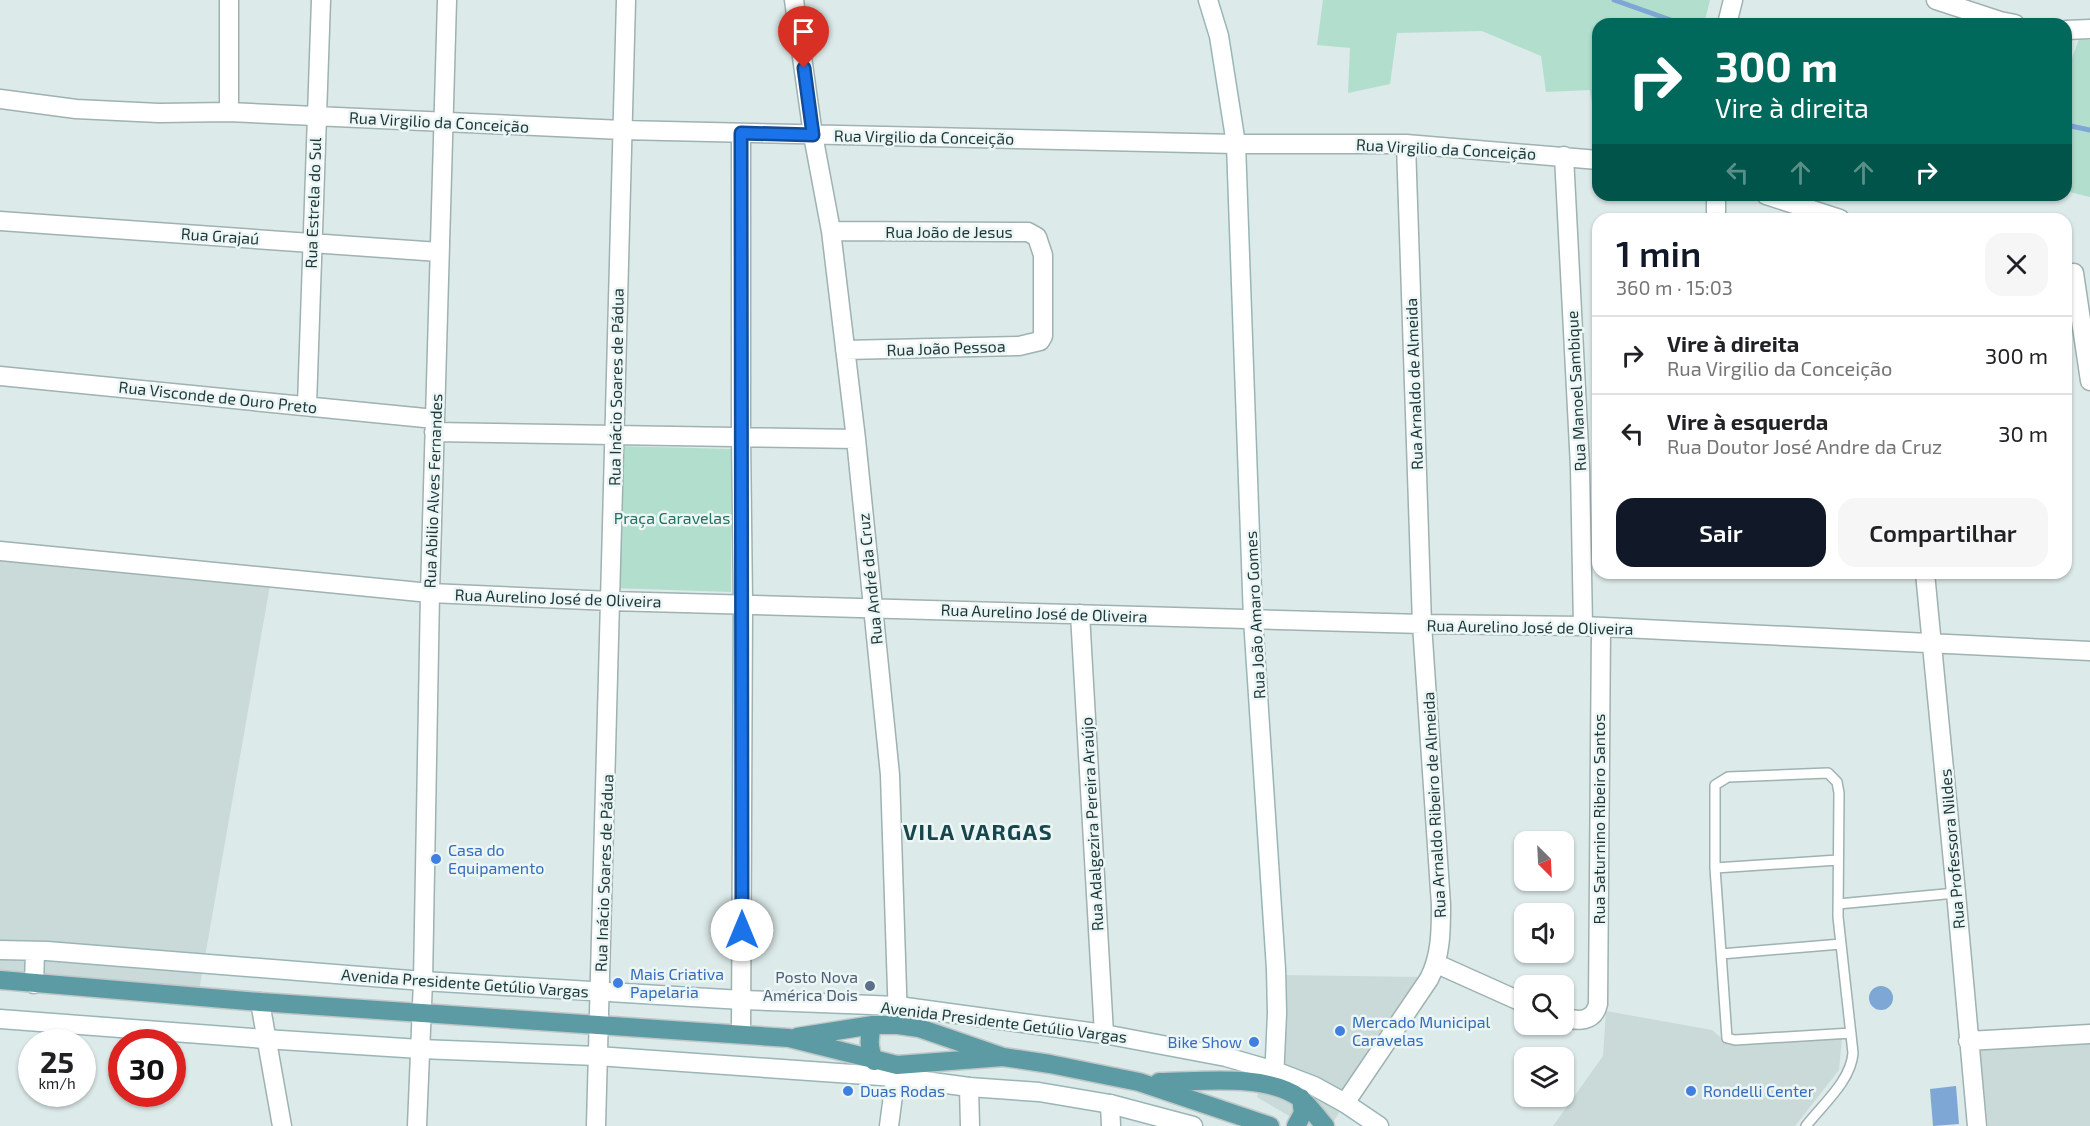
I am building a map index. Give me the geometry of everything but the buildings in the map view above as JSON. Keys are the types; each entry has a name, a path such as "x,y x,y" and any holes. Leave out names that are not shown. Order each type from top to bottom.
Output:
{"main road":[{"name":"Avenida Presidente Getúlio Vargas","path":"0,980 260,1002 789,1038 845,1051 896,1071 919,1063 1003,1057"},
{"name":"Avenida Presidente Getúlio Vargas","path":"789,1038 873,1025 898,1025 926,1031 1003,1057 1139,1082 1270,1126"},
{"path":"873,1025 869,1043 874,1061"},
{"path":"919,1063 928,1051 926,1031"},
{"name":"Avenida Presidente Getúlio Vargas","path":"1139,1082 1243,1082 1274,1078 1301,1098 1325,1126"},
{"path":"1234,1113 1235,1095 1243,1082"},
{"path":"1296,1126 1303,1113 1301,1098"}],"street":[{"path":"229,0 229,112"},
{"name":"Rua Estrela do Sul","path":"307,405 321,0"},
{"name":"Rua Abilio Alves Fernandes","path":"417,1126 423,981 430,592 447,0"},
{"name":"Rua Inácio Soares de Pádua","path":"596,1126 626,0"},
{"name":"Rua André da Cruz","path":"794,0 813,135 831,231 856,439 890,775 898,1025"},
{"name":"Rua João Amaro Gomes","path":"1208,0 1219,36 1236,144 1253,619 1276,969 1277,1013 1274,1078"},
{"path":"1728,18 1733,0"},
{"path":"1936,0 1991,18"},
{"path":"2072,30 2090,29"},
{"name":"Rua Virgilio da Conceição","path":"0,99 76,109 159,113 229,112 622,130 1236,144 1407,144 1592,159"},
{"path":"741,133 743,603 741,1034"},
{"name":"Rua Arnaldo de Almeida","path":"1407,144 1422,624"},
{"name":"Rua Manoel Sambique","path":"1564,156 1580,466 1592,627"},
{"path":"1784,201 1822,213"},
{"name":"Rua Grajaú","path":"0,221 440,252"},
{"name":"Rua João de Jesus","path":"831,231 1028,232 1037,237 1043,255 1043,336"},
{"path":"2076,273 2090,381"},
{"name":"Rua João Pessoa","path":"845,350 1026,345 1040,341 1043,336"},
{"name":"Rua Visconde de Ouro Preto","path":"0,376 307,405 435,426 614,436 856,439"},
{"name":"Rua Aurelino José de Oliveira","path":"0,551 430,592 611,601 1592,627 2090,651"},
{"name":"Rua Professora Nildes","path":"1926,579 1977,1126"},
{"name":"Rua Adalgezira Pereira Araújo","path":"1080,614 1104,1034"},
{"name":"Rua Arnaldo Ribeiro de Almeida","path":"1345,1103 1437,964 1441,934 1441,905 1422,624"},
{"name":"Rua Saturnino Ribeiro Santos","path":"1574,1020 1591,1017 1597,1010 1592,627"},
{"name":"Avenida Presidente Getúlio Vargas","path":"0,950 423,981 898,1006 1104,1034 1215,1054 1274,1078 1314,1086 1379,1126"},
{"path":"34,984 35,951"},
{"path":"1437,964 1514,999"},
{"path":"260,1002 282,1126"},
{"name":"Avenida Presidente Getúlio Vargas","path":"0,1019 420,1049 896,1071 969,1087 1039,1092 1110,1104 1193,1126"},
{"path":"1968,1041 2090,1034"},
{"path":"889,1126 896,1071"},
{"path":"969,1087 970,1126"},
{"path":"1110,1104 1111,1126"}],"lane":[{"path":"1806,1126 1847,1074 1852,1059 1851,1033 1838,903 1839,793 1837,782 1828,773 1728,777 1715,784 1715,868 1727,1038 1735,1041 1851,1033"},
{"path":"1715,868 1839,860"},
{"path":"1838,903 1956,893"},
{"path":"1721,954 1841,944"}],"shaded area":[{"path":"0,542 273,568 199,991 0,977"},
{"path":"1284,975 1420,977 1331,1126 1306,1126 1257,1097"},
{"name":"Rondelli Center","path":"1606,1011 1712,1030 1730,1045 1842,1038 1839,1070 1795,1126 1553,1126 1567,1107 1574,1107 1574,1097 1603,1056"},
{"path":"2090,1025 2090,1126 1988,1126 1978,1030"}],"green space":[{"path":"1323,0 1710,0 1706,18 1592,18 1592,103 1590,90 1546,92 1541,56 1482,31 1397,33 1390,84 1348,93 1350,48 1317,45"},
{"path":"2079,39 2090,40 2090,197 2072,192 2072,58"},
{"name":"Praça Caravelas","path":"615,446 731,449 731,592 612,588"}],"water":[{"path":"1881,986 1889,990 1893,998 1889,1006 1881,1010 1873,1006 1869,998 1873,990"},
{"path":"1956,1086 1959,1124 1933,1126 1930,1089"}],"waterway":[{"path":"1614,0 1665,18"},
{"path":"2072,126 2090,130"}],"place":[{"name":"Casa do Equipamento","path":"436,859"},
{"name":"Mais Criativa Papelaria","path":"618,983"},
{"name":"Posto Nova América Dois","path":"870,986"},
{"name":"Mercado Municipal Caravelas","path":"1340,1031"},
{"name":"Bike Show","path":"1254,1042"},
{"name":"Duas Rodas","path":"848,1091"},
{"name":"Rondelli Center","path":"1691,1091"}],"district":[{"name":"VILA VARGAS","path":"978,832"}],"route":[{"path":"742,930 741,133 813,135 804,68"}]}
